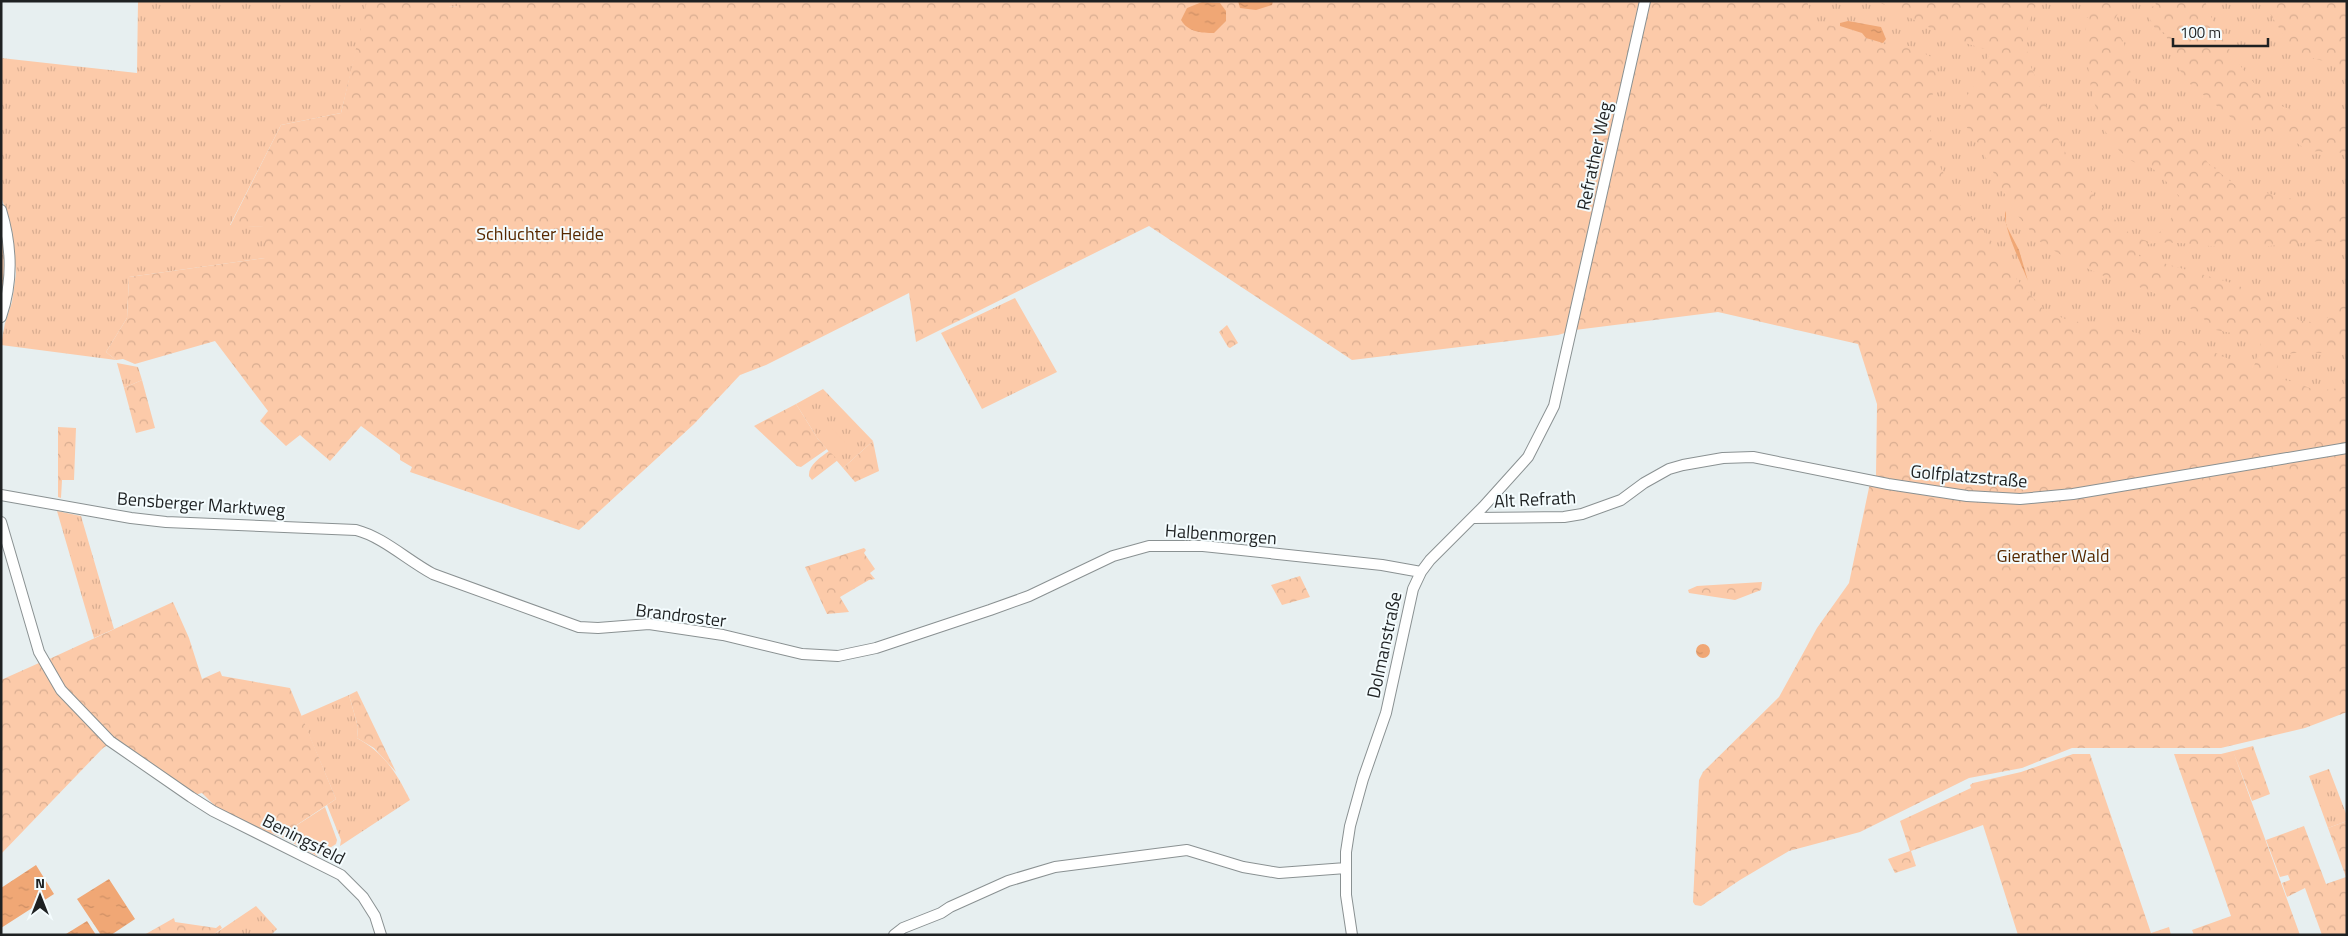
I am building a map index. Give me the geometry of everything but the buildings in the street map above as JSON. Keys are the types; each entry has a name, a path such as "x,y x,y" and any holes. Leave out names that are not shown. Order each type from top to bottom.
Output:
{"street":[{"name":"Refrather Weg","path":"1575,318 1645,1"},
{"path":"1,210 10,256 10,282 1,318"},
{"name":"Dolmanstraße","path":"1352,935 1346,895 1346,868 1350,826 1363,779 1386,713 1410,596 1420,572 1473,518 1528,457 1554,406 1575,318"},
{"name":"Golfplatzstraße","path":"1650,479 1683,465 1708,460 1749,457 1888,484 1967,496 2020,499 2080,493 2347,448"},
{"name":"Alt Refrath","path":"1473,518 1564,517 1582,514 1621,500 1650,479"},
{"path":"1494,494 1493,508 1500,518"},
{"name":"Bensberger Marktweg","path":"1,495 131,518 166,522 335,529 370,534"},
{"name":"Beningsfeld","path":"1,522 38,652 61,690 110,741 214,811 341,875 363,897 375,916 381,935"},
{"name":"Brandroster","path":"370,534 433,574 579,627 598,628 649,624 723,635 802,654 838,656 892,643 972,616"},
{"name":"Halbenmorgen","path":"972,616 1029,596 1113,556 1149,546 1203,546 1382,565 1420,572"},
{"path":"894,935 903,928 941,913 950,907 1008,881 1055,866 1187,850 1243,866 1278,872 1346,868"}],"green space":[{"path":"138,1 368,2 341,113 281,125 230,225 265,227 265,258 129,277 127,318 106,352 116,360 1,345 5,323 12,302 16,274 12,230 1,196 1,58 137,73"},
{"name":"Gierather Wald","path":"367,1 448,1 449,7 503,1 1807,1 1813,22 1853,30 1862,33 1866,38 1890,46 1910,46 1939,61 1933,90 1930,133 1938,163 1963,210 1983,228 2012,274 2045,311 2068,320 2196,344 2253,370 2262,339 2216,330 2194,310 2132,284 2106,277 2069,260 2039,241 2013,210 1978,143 1961,119 1963,102 1978,79 1991,51 1952,39 1877,1 2038,1 2029,22 2025,43 2031,67 2061,146 2101,206 2132,236 2147,241 2160,232 2168,223 2180,197 2154,170 2132,161 2117,148 2099,116 2093,97 2087,58 2085,20 2092,13 2087,1 2128,1 2122,6 2115,19 2115,27 2124,43 2132,79 2162,114 2191,139 2208,163 2241,190 2302,201 2347,201 2347,243 2321,241 2267,246 2223,247 2163,242 2139,246 2139,256 2235,284 2269,301 2301,321 2322,323 2339,306 2347,302 2347,348 2322,353 2303,352 2276,355 2279,379 2295,382 2317,391 2347,387 2347,712 2305,728 2221,748 2072,748 2022,768 1969,778 1860,832 1789,851 1701,906 1695,905 1693,902 1699,780 1703,772 1779,697 1817,628 1849,583 1870,483 1876,476 1877,404 1858,344 1718,312 1575,330 1558,335 1352,360 1149,226 916,342 909,293 766,365 740,375 694,424 579,530 410,472 412,467 400,460 400,455 361,426 330,461 300,435 286,446 260,421 268,411 215,341 135,364 123,359 116,360 106,352 127,318 129,277 265,258 265,227 230,226 281,125 341,113"},
{"path":"448,1 503,1 503,3 448,7"},
{"path":"1749,1 2347,1 2347,407 2050,330"},
{"path":"2155,1 2205,1 2226,44 2237,61 2261,90 2273,100 2289,109 2326,111 2347,121 2347,153 2309,151 2292,140 2239,124 2184,79 2165,33 2156,30 2145,10 2156,5"},
{"path":"2256,1 2347,1 2347,67 2308,57 2291,47 2269,12"},
{"path":"1,225 7,262 1,306"},
{"path":"1015,298 1057,372 982,409 941,333"},
{"path":"1227,325 1238,343 1230,348 1219,332"},
{"path":"117,363 138,367 142,380 124,388"},
{"path":"142,380 155,428 136,433 124,388"},
{"path":"823,389 873,441 843,468 818,439 796,404"},
{"path":"796,404 818,439 827,449 801,467 797,466 754,426"},
{"path":"828,424 849,447 837,458 816,436"},
{"path":"58,427 76,428 74,480 62,480 61,498 58,497"},
{"path":"873,441 879,471 855,482 843,468"},
{"path":"829,451 838,460 812,480 809,476 811,468"},
{"path":"57,511 81,516 114,629 94,638"},
{"path":"864,548 866,550 864,553 875,569 870,573 875,579 869,580 840,597 849,612 827,614 805,567"},
{"path":"1300,576 1310,597 1282,605 1271,585"},
{"path":"1762,582 1761,590 1735,600 1689,593 1688,590 1697,586"},
{"path":"173,602 189,638 202,679 220,671 222,676 290,688 336,799 280,836 253,828 218,809 202,793 194,795 115,741 72,700 45,661"},
{"path":"39,663 54,684 111,743 103,748 1,854 1,680"},
{"path":"357,691 396,772 374,748 357,738 358,727 349,695"},
{"path":"349,695 358,727 357,738 375,750 389,764 410,800 340,846 341,840 327,805 336,799 301,716"},
{"path":"2253,746 2270,794 2252,801 2233,751"},
{"path":"2233,751 2300,935 2194,935 2192,930 2231,916 2174,754 2221,754"},
{"path":"2073,754 2090,754 2151,933 2169,927 2171,935 2018,935 1983,825 1911,851 1916,866 1895,873 1888,859 1910,851 1900,821 1971,788 1970,785 1973,783 2021,772"},
{"path":"2329,769 2347,816 2347,821 2328,828 2309,776"},
{"path":"325,807 337,840 336,844 317,856 280,836"},
{"path":"2347,821 2347,935 2322,935 2305,888 2287,897 2282,883 2290,880 2288,875 2280,877 2266,840 2304,826 2326,884 2346,877 2328,828"},
{"path":"256,906 277,929 271,935 213,935"},
{"path":"174,918 175,922 216,928 220,925 222,928 213,935 144,935"}],"water":[{"path":"1238,1 1273,1 1272,5 1256,10 1240,8"},
{"path":"1202,2 1220,3 1226,11 1226,21 1214,33 1191,29 1181,20 1187,8"},
{"path":"1848,21 1881,27 1886,39 1883,43 1866,38 1862,33 1840,26 1840,23"},
{"path":"2007,227 2019,250 2028,281 2013,245"},
{"path":"1703,644 1708,646 1710,651 1708,656 1703,658 1698,656 1696,651 1698,646"},
{"path":"36,865 54,894 1,928 1,888"},
{"path":"109,879 135,919 111,935 101,935 77,899"},
{"path":"87,921 96,935 66,935 66,934"}],"park label":[{"name":"Schluchter Heide","path":"540,233"}]}
